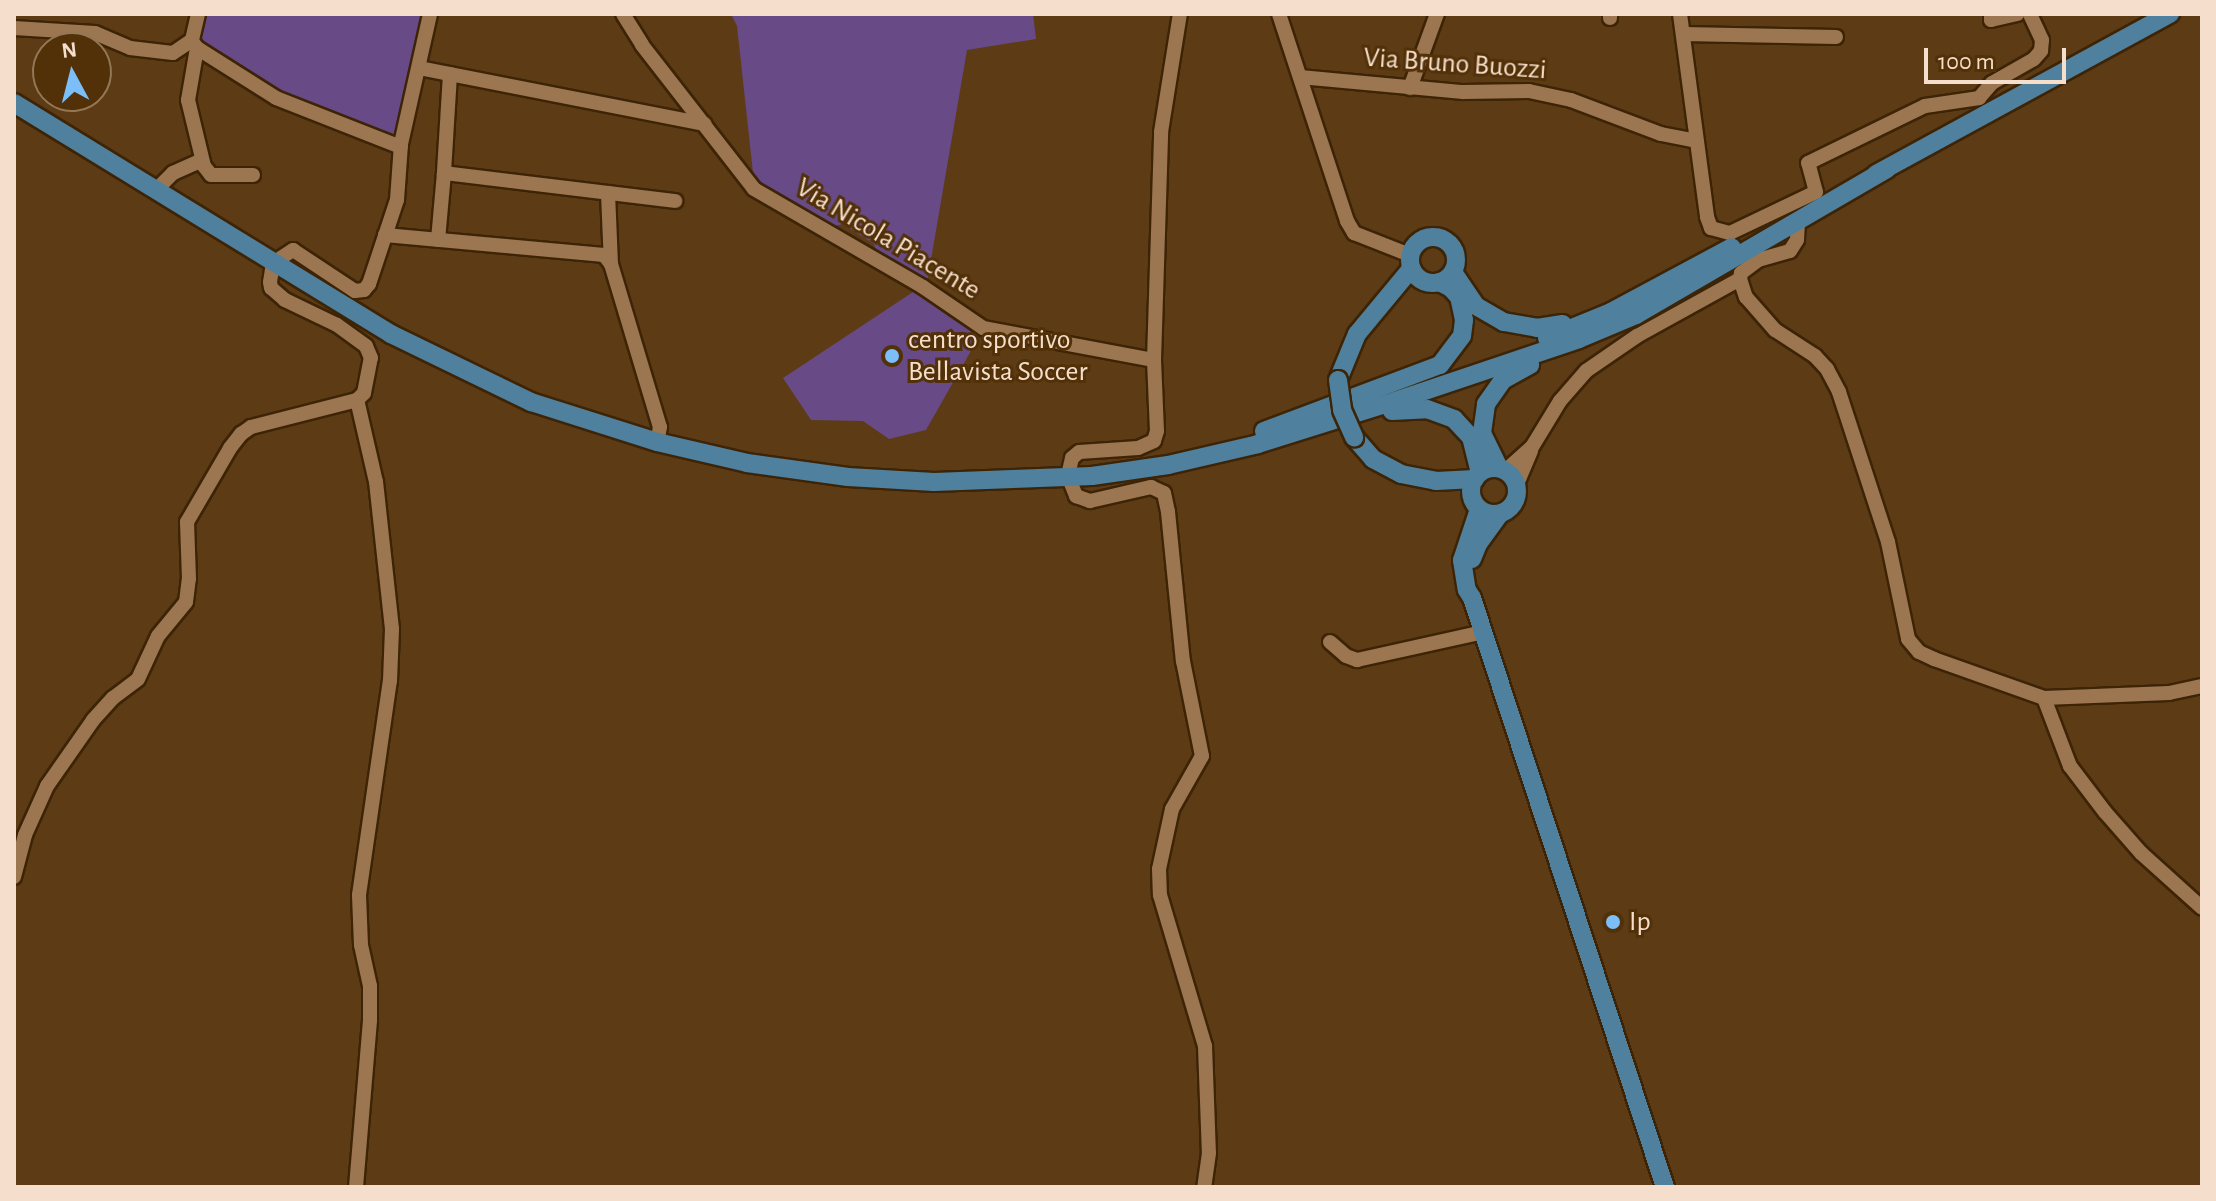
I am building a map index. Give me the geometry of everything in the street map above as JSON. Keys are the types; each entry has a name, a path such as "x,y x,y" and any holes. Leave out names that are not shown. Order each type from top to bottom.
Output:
{"main road":[{"path":"1231,452 1395,401 1598,332 1673,296 1887,169 2170,14"},
{"path":"14,103 273,263 452,367 531,402 657,442 747,463 848,477 964,482 1125,472 1286,445 1397,409 1427,409 1454,419 1464,428 1513,506 1500,514 1473,555 1472,598"},
{"path":"1068,476 1183,453 1264,431 1558,334 1611,312 1708,260 1772,220 1887,169"},
{"path":"1446,277 1456,257 1449,243 1434,237 1357,334 1338,380 1342,410 1354,437 1386,468 1436,481 1477,506 1500,514"},
{"path":"1495,475 1486,447 1483,417 1486,404 1503,380 1653,313 1686,295 1739,256"},
{"path":"1414,262 1446,277 1484,311 1516,326 1537,328 1561,325 1708,260"},
{"path":"1264,431 1440,365 1462,336 1464,320 1459,297 1446,277"},
{"path":"1436,481 1495,475"},
{"path":"1495,475 1471,491 1477,506 1462,560 1467,590 1665,1187"}],"street":[{"path":"198,14 188,100 202,160 211,175 253,175"},
{"path":"14,877 25,835 47,786 93,720 113,698 138,679 158,636 186,602 189,579 187,522 230,448 251,427 357,400 364,393 371,358 366,346 337,325 275,293 270,282 273,263 288,252 298,251 350,288 364,290 397,200 401,147 430,14"},
{"name":"Via Nicola Piacente","path":"623,14 642,45 754,189 923,287 983,328 1154,360"},
{"path":"1180,14 1161,132 1154,360 1157,431 1154,441 1138,448 1079,452 1072,458 1068,476 1076,496 1090,501 1151,487 1164,493 1168,512 1183,661 1203,749 1172,809 1159,869 1160,895 1205,1046 1209,1153 1204,1187"},
{"path":"1279,14 1354,233 1388,245 1414,262"},
{"path":"1410,88 1437,14"},
{"path":"1680,14 1711,228 1730,233 1772,220 1816,192 1808,163 1925,106 1979,98 1992,83 2034,59 2041,51 2042,40 2030,14"},
{"path":"1991,14 1991,20 2017,14"},
{"path":"14,28 95,33 145,52 173,53 194,44"},
{"path":"1683,34 1836,37"},
{"path":"194,44 276,98 401,147"},
{"path":"419,68 705,124"},
{"path":"438,240 450,74"},
{"name":"Via Bruno Buozzi","path":"1300,77 1410,88 1529,91 1571,100 1661,134 1696,141"},
{"path":"156,190 173,173 202,160"},
{"path":"444,173 675,201"},
{"path":"608,193 611,264 660,427 657,442"},
{"path":"1798,222 1795,246 1784,253 1758,260 1741,273 1740,279 1746,297 1775,330 1815,356 1827,369 1839,392 1888,542 1908,639 1919,652 2044,698 2169,693 2202,686"},
{"path":"385,235 604,255 611,264"},
{"path":"1495,475 1532,447 1560,401 1586,371 1637,336 1740,279"},
{"path":"356,1187 370,1020 370,986 361,945 359,895 390,681 392,629 376,482 357,400"},
{"path":"1330,642 1346,656 1357,660 1483,632"},
{"path":"2044,698 2070,766 2141,853 2202,908"}],"shaded area":[{"path":"205,14 426,14 397,142 278,94 199,44"},
{"path":"731,14 1033,14 1036,39 967,50 927,283 877,254 874,244 843,224 830,227 754,182 737,26"},
{"name":"centro sportivo Bellavista Soccer","path":"916,290 980,335 926,430 889,439 863,421 811,420 783,378"}],"place":[{"name":"centro sportivo Bellavista Soccer","path":"892,356"},
{"name":"Ip","path":"1613,922"}]}
